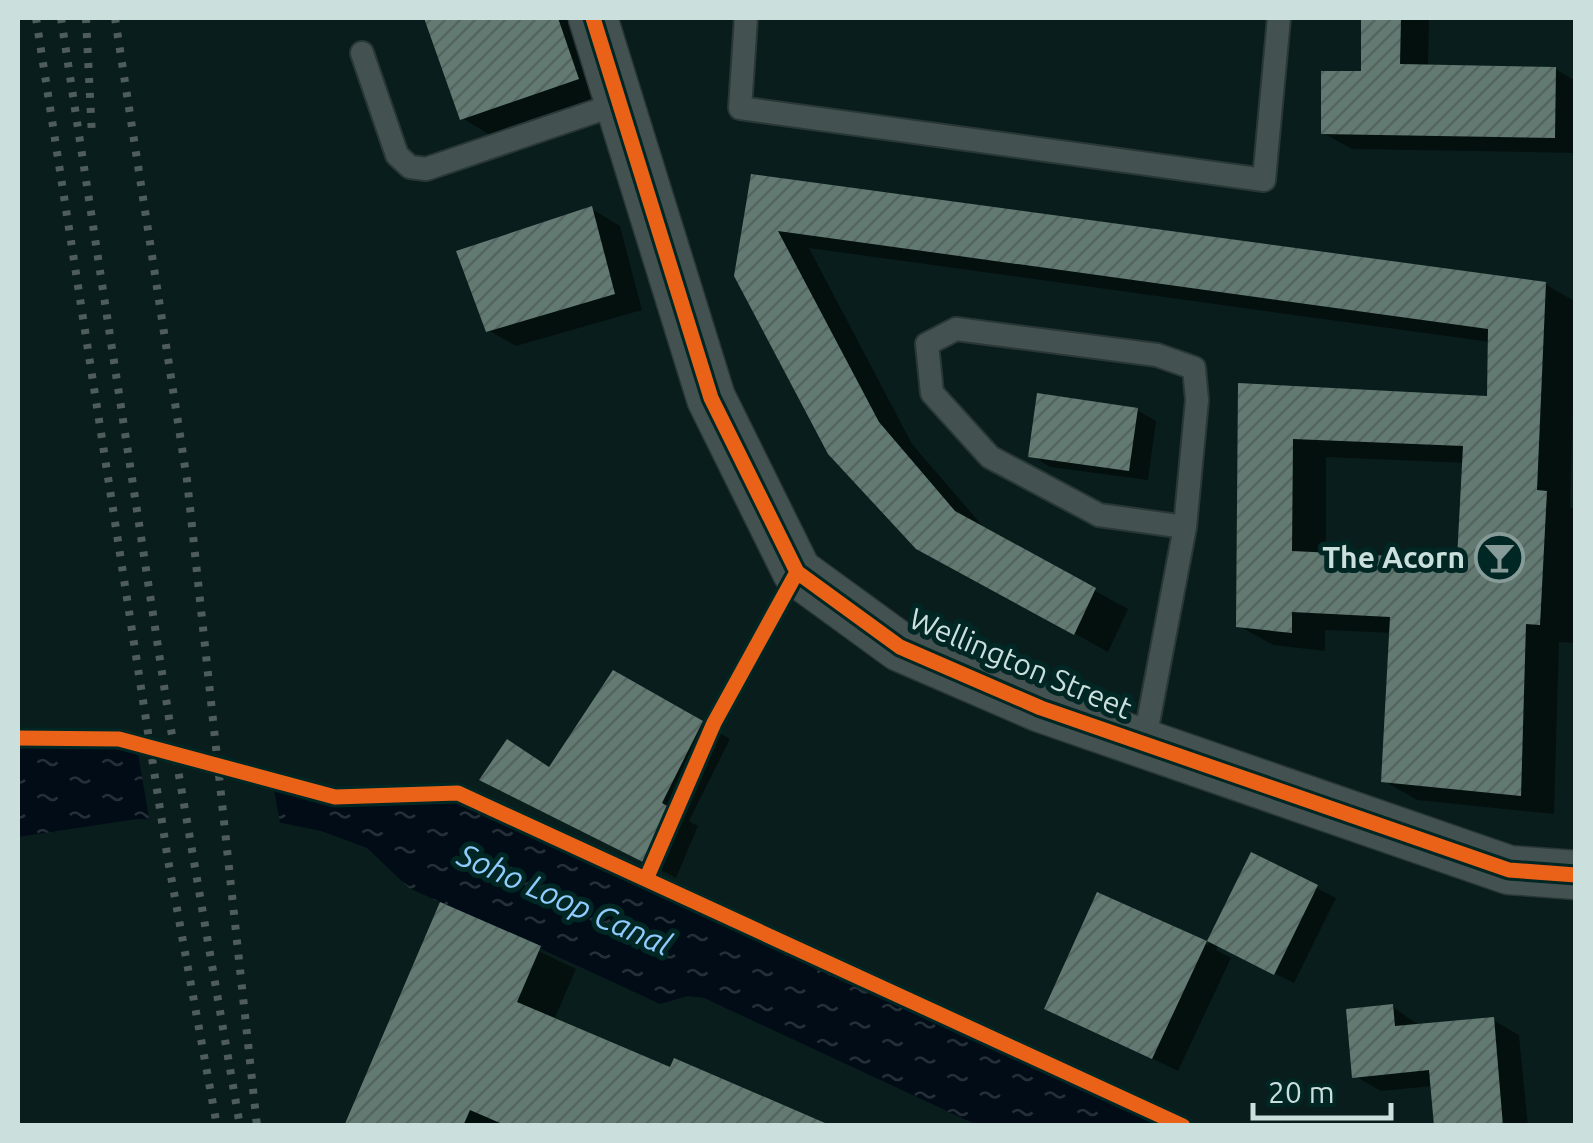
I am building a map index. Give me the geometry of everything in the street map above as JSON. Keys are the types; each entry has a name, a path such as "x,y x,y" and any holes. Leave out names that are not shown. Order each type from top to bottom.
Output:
{"street":[{"name":"Wellington Street","path":"593,18 711,398 796,572 900,647 1040,708 1510,870 1576,874"}],"lane":[{"path":"746,18 740,108 1264,180 1279,18"},
{"path":"362,54 397,155 410,168 426,169 620,103"},
{"path":"1144,744 1186,527 1197,400 1194,368 1157,354 956,329 927,344 932,394 990,457 1099,515 1186,527"}],"water":[{"name":"Soho Loop Canal","path":"122,744 331,798 414,803 450,797 1183,1125 977,1125 704,998 688,996 660,1004 409,888 367,848 321,831 277,822 137,819 18,837 18,746"}],"pier":[{"path":"136,742 272,779 281,828 150,824"}],"building":[{"path":"424,18 558,18 579,79 460,120"},
{"path":"1361,18 1401,18 1400,64 1556,67 1555,138 1321,134 1321,71 1361,71"},
{"path":"751,174 1546,282 1537,490 1547,491 1540,625 1526,624 1521,796 1381,782 1390,617 1292,612 1292,633 1236,627 1238,383 1487,396 1488,329 778,231 879,422 955,511 1096,588 1074,635 916,549 828,454 734,276","holes":["1293,439 1463,446 1457,559 1292,551"]},
{"path":"592,206 615,294 486,332 456,251"},
{"path":"1037,393 1138,408 1129,471 1028,457"},
{"path":"613,670 703,721 662,803 671,808 647,864 479,780 507,739 549,767"},
{"path":"1251,852 1318,885 1274,975 1207,941"},
{"path":"1097,892 1207,941 1152,1059 1044,1009"},
{"path":"440,902 541,946 517,1002 670,1067 674,1058 832,1126 507,1126 470,1110 463,1126 344,1126"},
{"path":"1393,1004 1395,1026 1494,1017 1503,1126 1434,1126 1429,1070 1352,1078 1346,1009"}],"railway":[{"path":"36,18 168,860 217,1126"},
{"path":"61,18 169,718 240,1126"},
{"path":"86,18 92,136"},
{"path":"115,18 187,480 257,1126"}],"cycle path":[{"path":"593,18 711,398 797,572 900,647 1041,708 1509,870 1576,875"},
{"path":"647,877 714,723 797,572"},
{"path":"18,738 119,739 335,797 458,793 1183,1126"}],"place":[{"name":"The Acorn","path":"1500,557"}]}
